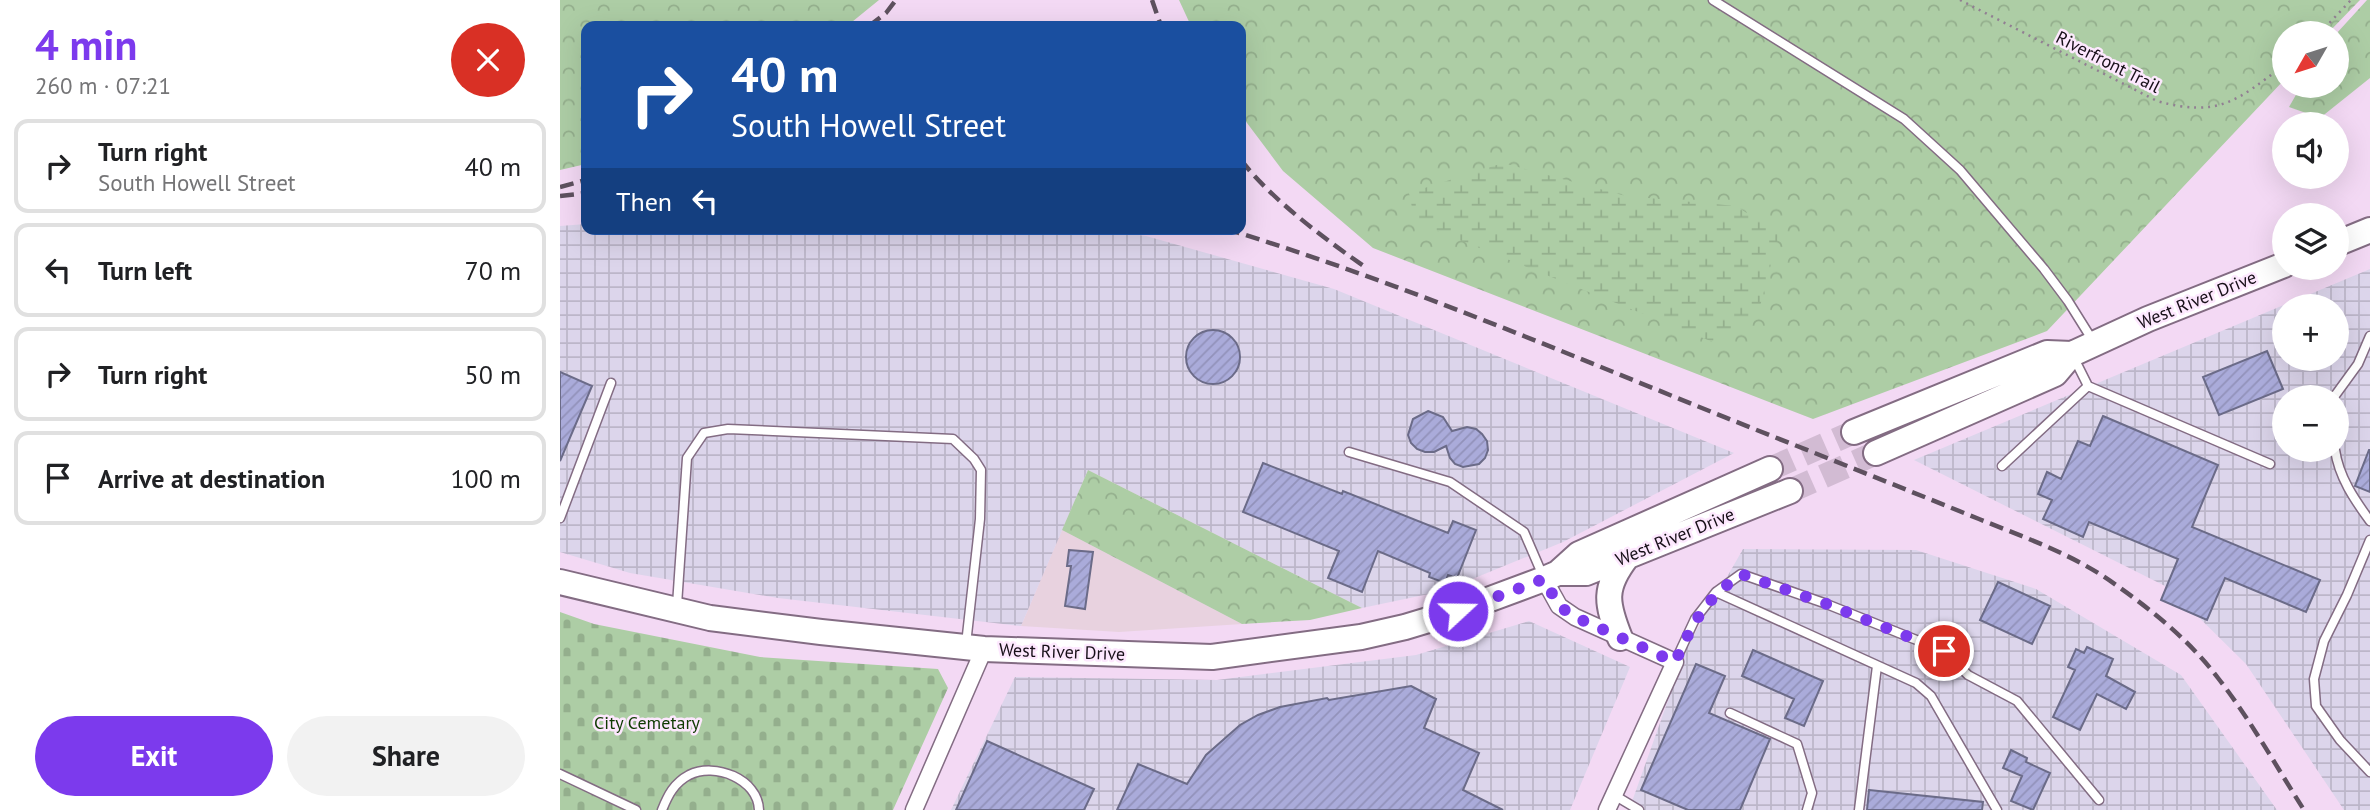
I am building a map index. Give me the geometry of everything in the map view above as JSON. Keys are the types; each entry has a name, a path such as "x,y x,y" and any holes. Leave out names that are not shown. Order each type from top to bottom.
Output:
{"main road":[{"path":"2349,239 2370,230"},
{"name":"West River Drive","path":"1854,432 2047,353 2072,354 2148,319 2272,270"},
{"name":"West River Drive","path":"1876,453 2055,374 2072,354"},
{"name":"West River Drive","path":"1551,576 1579,554 1770,470"},
{"name":"West River Drive","path":"560,582 710,618 975,648 1212,657 1361,637 1458,611 1551,576 1586,573 1790,491"},
{"path":"1620,638 1609,609 1608,594 1614,574 1627,557"}],"street":[{"path":"1551,576 1559,606 1575,617 1675,662 1611,802"},
{"path":"914,810 975,648"}],"lane":[{"path":"1713,0 1904,119 1960,170 2036,259 2068,301 2095,344"},
{"path":"2343,385 2358,365 2370,337"},
{"path":"2072,354 2088,386 2270,464"},
{"path":"560,518 611,383"},
{"path":"2003,466 2088,386"},
{"path":"677,611 687,458 704,433 728,429 953,439 974,459 981,470 975,648"},
{"path":"1349,452 1450,482 1524,532 1551,576"},
{"path":"2337,462 2353,497 2370,521"},
{"path":"2370,540 2324,641 2315,678 2316,706 2340,740 2370,772"},
{"path":"1675,662 1695,619 1716,592 1741,574 1824,603 1944,651 1968,675 2017,701 2099,800"},
{"path":"1716,592 1916,683 1931,696 1997,810"},
{"path":"1859,810 1877,666"},
{"path":"1730,713 1797,744 1812,793 1807,810"},
{"path":"662,810 667,796 677,783 690,774 704,771 738,778 751,789 759,803 759,810"},
{"path":"560,774 636,810"},
{"path":"1611,802 1639,810"}],"path":[{"name":"Riverfront Trail","path":"1960,0 2157,102 2177,107 2206,108 2228,104 2272,74"},
{"path":"2331,21 2351,0"}],"shaded area":[{"path":"581,224 581,235 1146,236 1334,289 1734,453 1563,542 1443,591 1362,608 1088,470 1021,626 778,598 630,573 560,552 560,226"},
{"path":"2370,269 2370,810 2344,810 2246,664 2169,588 1914,460 2272,310 2272,371 2349,371 2349,294 2310,294"},
{"path":"1062,530 1242,624 1119,632 1021,626"},
{"path":"1743,549 1916,550 2036,589 2181,675 2277,810 1629,810 1687,647"},
{"path":"1529,621 1630,667 1570,810 951,810 1015,677 1217,680 1416,655"}],"green space":[{"path":"560,0 879,0 853,21 581,21 581,165 560,170"},
{"path":"1179,0 2360,0 2340,21 2272,21 2272,93 2047,331 1813,419 1373,248 1283,171 1246,122 1246,21 1189,21"},
{"path":"2370,0 2370,78 2349,95 2349,21"},
{"path":"2294,98 2345,98 2328,112 2303,112 2289,107"},
{"path":"1503,163 1626,196 1736,206 1779,234 1758,314 1713,342 1415,222 1409,193"},
{"path":"1088,470 1362,608 1310,620 1242,624 1062,530"},
{"name":"City Cemetary","path":"560,612 594,624 760,657 938,669 948,688 893,810 560,810"}],"building":[{"path":"1213,330 1232,338 1240,357 1232,376 1213,384 1194,376 1186,357 1194,338"},
{"path":"2267,351 2272,371 2275,371 2281,385 2272,385 2272,393 2219,415 2203,377"},
{"path":"560,372 592,386 560,461"},
{"path":"1428,411 1443,417 1452,431 1467,427 1476,429 1487,441 1485,458 1479,464 1463,467 1450,458 1446,446 1434,452 1417,449 1408,435 1413,419"},
{"path":"2103,416 2218,465 2192,527 2320,580 2306,612 2225,578 2207,620 2161,600 2178,559 2089,522 2083,537 2043,519 2052,500 2038,494 2047,472 2061,479 2078,441 2090,446"},
{"path":"2370,450 2370,492 2355,486"},
{"path":"1263,463 1342,494 1343,491 1448,533 1453,521 1476,530 1457,578 1448,575 1445,583 1429,577 1430,573 1378,551 1362,592 1328,578 1339,551 1243,512"},
{"path":"1069,550 1093,552 1085,609 1065,606 1071,566 1067,566"},
{"path":"1998,582 2050,606 2032,644 1980,620"},
{"path":"2087,647 2113,659 2106,676 2135,692 2126,709 2097,694 2080,730 2053,717 2075,670 2068,667 2076,649 2084,653"},
{"path":"1753,650 1823,681 1804,726 1785,718 1794,699 1742,676"},
{"path":"1696,664 1725,676 1709,713 1770,739 1740,810 1688,810 1641,790"},
{"path":"1411,686 1436,699 1424,728 1479,753 1463,790 1503,810 1117,810 1138,764 1187,784 1206,755 1240,725 1258,715 1280,707 1327,698 1329,700"},
{"path":"987,741 1094,789 1084,810 956,810"},
{"path":"2011,750 2027,758 2026,762 2050,773 2033,810 2011,801 2022,776 2003,768"},
{"path":"1869,790 1983,802 1982,810 1867,810"}],"tunnel":[{"path":"1770,469 1854,432"},
{"path":"1790,491 1876,453"}],"railway":[{"path":"876,21 896,0"},
{"path":"1152,0 1159,21"},
{"path":"1246,166 1284,204 1368,269"},
{"path":"560,187 581,181"},
{"path":"560,196 581,194"},
{"path":"1245,235 1440,303 2032,540 2084,565 2157,616 2207,664 2241,710 2304,810"}],"route":[{"path":"1458,611 1544,579 1559,606 1575,617 1675,662 1695,619 1716,592 1741,574 1824,603 1944,651"}]}
